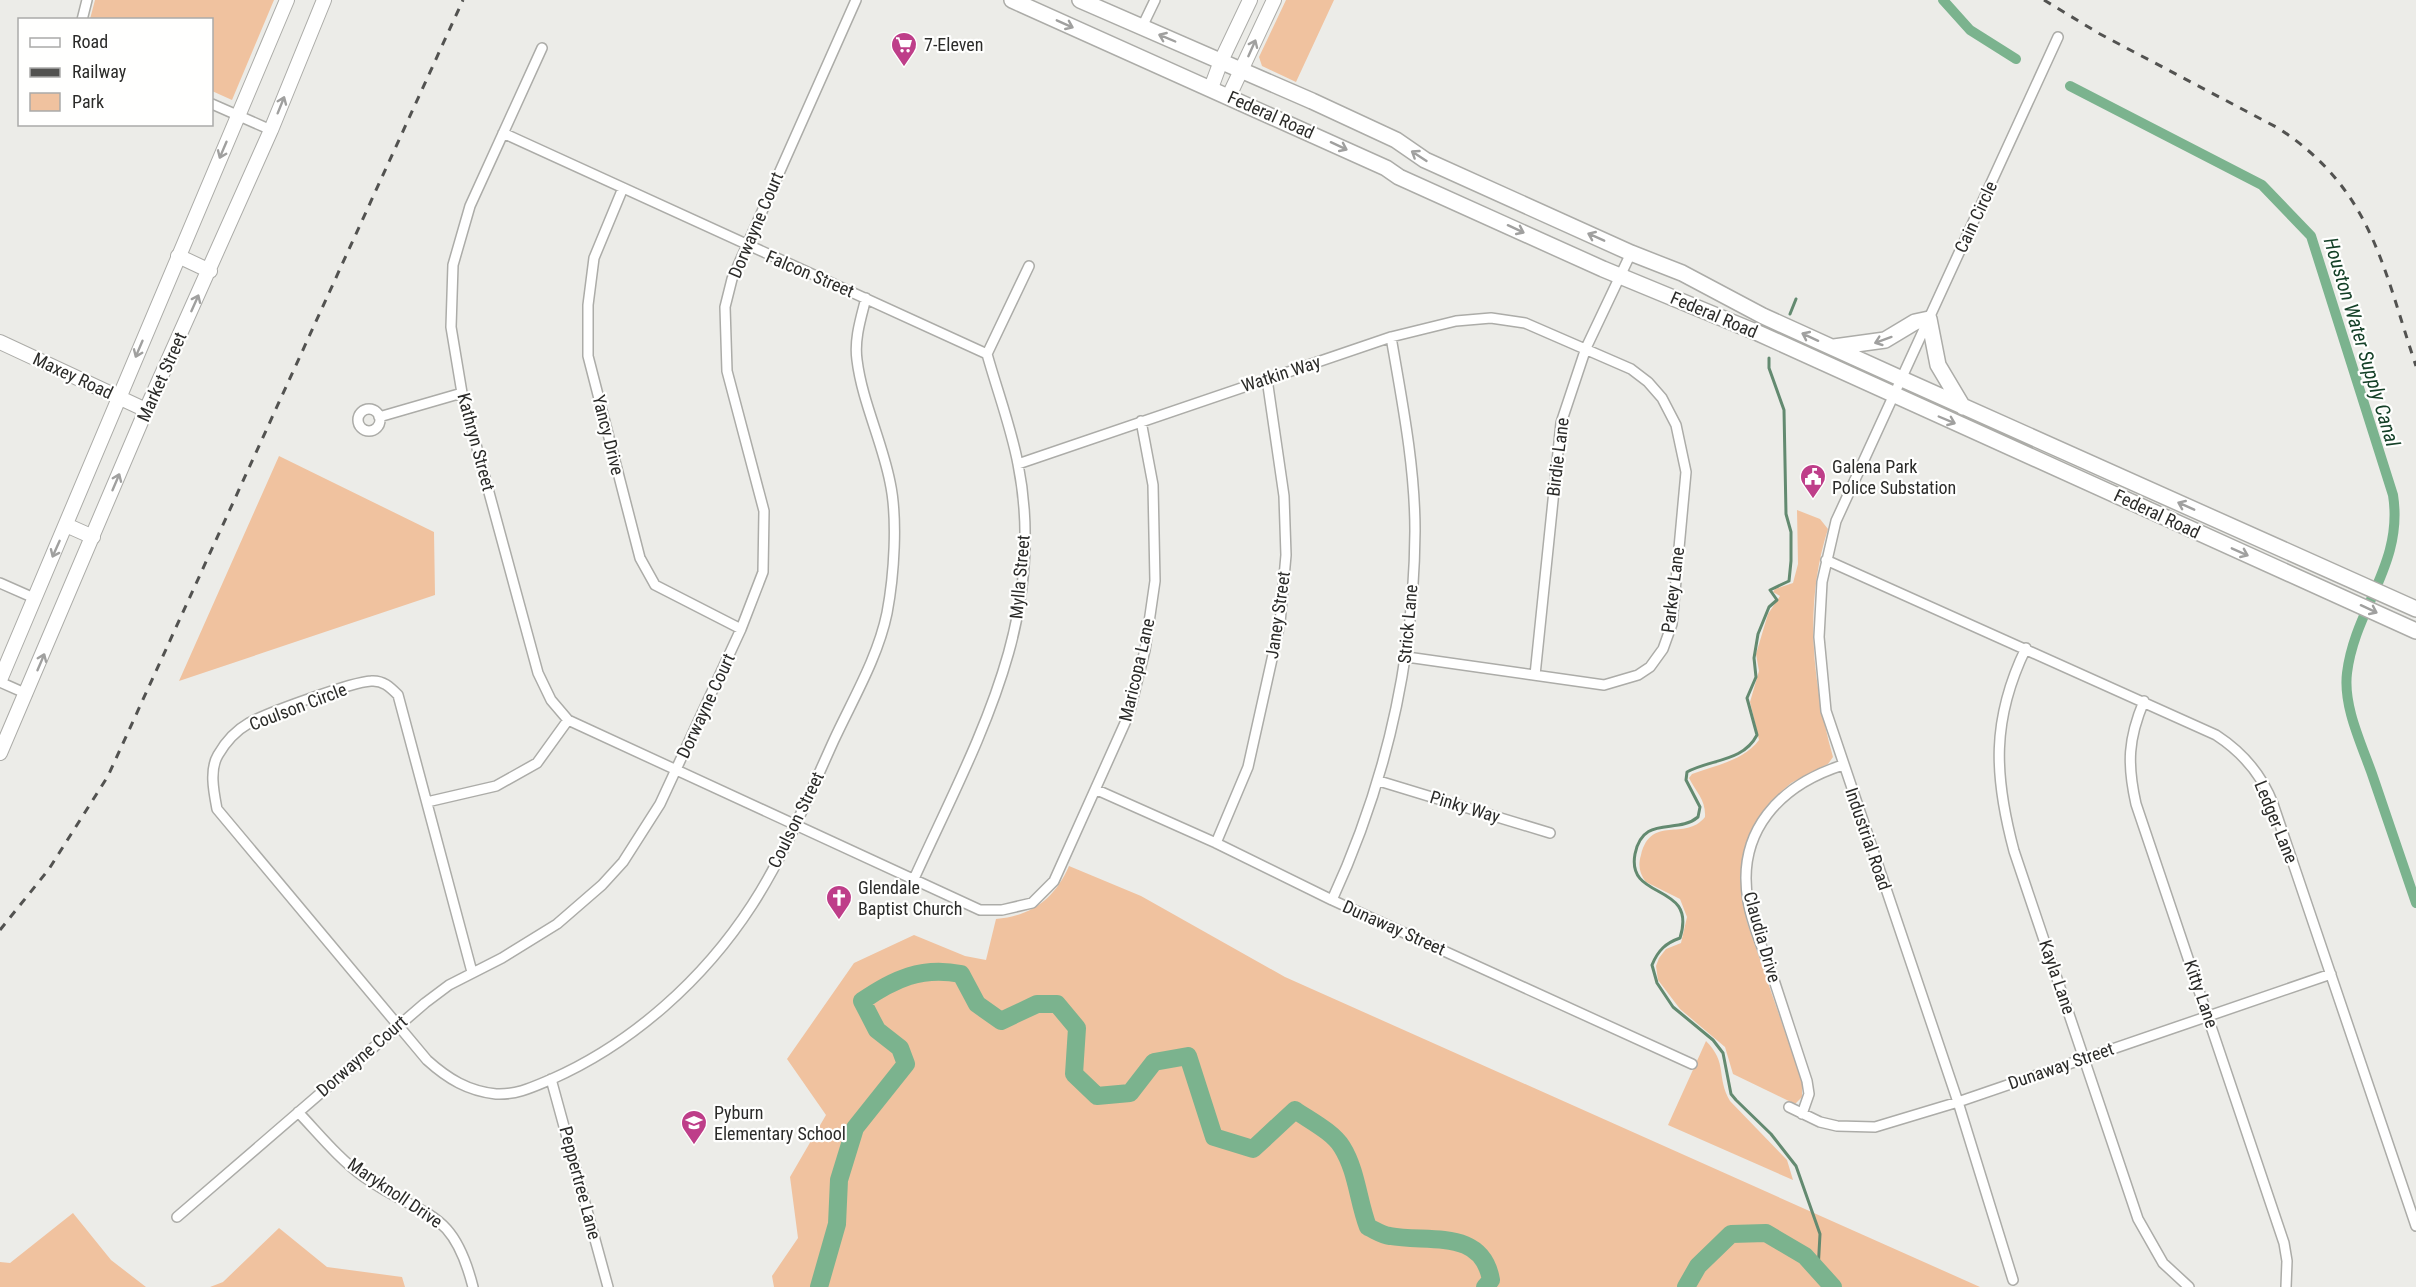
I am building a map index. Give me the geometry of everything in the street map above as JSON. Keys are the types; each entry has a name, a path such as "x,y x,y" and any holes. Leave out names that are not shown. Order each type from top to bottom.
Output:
{"main road":[{"name":"Market Street","path":"0,681 287,0"},
{"name":"Market Street","path":"0,753 146,410 271,130 324,0"},
{"name":"Federal Road","path":"1012,0 1212,88 1428,190 1620,276 1758,333 2416,631"},
{"name":"Federal Road","path":"1080,0 1396,140 1439,166 1631,253 1682,273 1763,316 2416,609"},
{"path":"1212,88 1221,61 1250,0"},
{"path":"1229,96 1274,0"},
{"path":"1428,190 1439,166"},
{"path":"178,256 210,270"},
{"path":"1833,347 1885,340 1916,322 1929,319 1938,365 1964,407"},
{"name":"Maxey Road","path":"0,342 146,410"},
{"path":"2036,459 2044,442"},
{"path":"2211,539 2220,521"},
{"path":"66,525 93,537"}],"street":[{"path":"82,18 87,0"},
{"name":"Dorwayne Court","path":"177,1217 398,1025 449,986 549,930 602,885 645,831 676,772 741,629 763,572 764,511 727,371 725,308 732,279 856,0"},
{"path":"1142,27 1155,0"},
{"name":"Cain Circle","path":"1894,396 2058,37"},
{"name":"Kathryn Street","path":"542,48 470,206 453,265 451,327 462,393 538,673 551,700 568,720 676,772 980,910 1002,910 1032,903 1037,898"},
{"path":"213,104 271,130"},
{"name":"Falcon Street","path":"503,133 745,246 866,298 987,354"},
{"name":"Yancy Drive","path":"623,188 594,258 588,305 588,356 640,558 655,585 741,629"},
{"name":"Birdie Lane","path":"1535,675 1561,423 1586,348 1631,253"},
{"path":"987,354 1029,266"},
{"name":"Coulson Street","path":"398,1025 427,1060 459,1085 478,1090 520,1092 551,1079 605,1050 645,1022 687,985 713,956 752,904 794,826 869,664 886,617 894,570 891,484 857,360 858,332 866,298"},
{"name":"Watkin Way","path":"1018,464 1391,337 1456,321 1491,318 1525,323 1548,332"},
{"name":"Parkey Lane","path":"1407,657 1604,685 1638,675 1650,667 1663,649 1672,624 1686,472 1676,425 1662,398 1648,382 1631,369 1548,332"},
{"name":"Strick Lane","path":"1332,900 1355,850 1379,781 1407,657 1415,531 1409,445 1391,337"},
{"name":"Mylla Street","path":"913,880 993,705 1018,622 1025,544 1018,464 987,354"},
{"name":"Janey Street","path":"1216,843 1248,767 1280,623 1286,555 1284,496 1266,379"},
{"path":"379,417 462,393"},
{"name":"Industrial Road","path":"1894,396 1836,521 1826,560 1819,637 1821,681 1826,711 1958,1102 2013,1280"},
{"name":"Maricopa Lane","path":"1037,898 1054,881 1097,790 1129,714 1145,650 1155,581 1153,485 1141,421"},
{"name":"Ledger Lane","path":"1826,560 2216,735 2231,745 2258,774 2273,804 2416,1226"},
{"path":"0,583 34,598"},
{"name":"Kayla Lane","path":"2026,648 2008,692 1999,744 2002,806 2014,851 2138,1219 2163,1263 2189,1287"},
{"path":"0,681 27,694"},
{"name":"Coulson Circle","path":"398,1025 217,809 213,784 216,758 232,735 250,722 371,681 387,684 398,695 472,972"},
{"name":"Kitty Lane","path":"2144,701 2129,743 2133,795 2284,1243 2287,1261 2286,1287"},
{"path":"427,802 496,786 537,763 568,720"},
{"name":"Claudia Drive","path":"1802,1114 1809,1094 1808,1081 1748,904 1747,869 1754,839 1764,818 1778,801 1815,774 1844,765"},
{"name":"Pinky Way","path":"1379,781 1550,833"},
{"name":"Dunaway Street","path":"1097,790 1692,1064"},
{"name":"Dunaway Street","path":"1789,1107 1820,1122 1856,1128 1875,1127 1958,1102 2331,974"},
{"name":"Peppertree Lane","path":"551,1079 608,1287"},
{"name":"Maryknoll Drive","path":"298,1112 351,1167 393,1196 437,1218 448,1230 466,1259 473,1287"}],"green space":[{"path":"95,0 274,0 232,100 213,91 213,18 90,18"},
{"path":"1286,0 1334,0 1296,82 1262,66 1259,57"},
{"path":"279,456 434,532 435,595 179,681"},
{"path":"1797,510 1820,519 1828,529 1820,557 1813,614 1816,672 1833,757 1828,764 1791,783 1770,802 1749,836 1741,867 1741,894 1747,922 1802,1081 1802,1097 1795,1104 1733,1074 1725,1047 1680,1009 1658,980 1656,966 1659,958 1666,949 1681,943 1687,917 1680,899 1646,882 1639,866 1646,843 1652,835 1688,828 1705,817 1702,801 1689,778 1692,774 1737,758 1759,740 1750,702 1759,671 1756,654 1768,614 1780,596 1773,592 1775,589 1793,583 1798,564"},
{"path":"1069,866 1141,896 1285,977 1980,1287 774,1287 772,1276 798,1238 790,1177 826,1115 787,1059 854,963 914,935 965,956 986,960 996,919 1021,914 1041,903 1057,887"},
{"path":"1706,1041 1720,1063 1723,1085 1730,1101 1787,1160 1793,1180 1668,1125"},
{"path":"73,1213 111,1260 146,1287 0,1287 0,1262 10,1263"},
{"path":"279,1228 327,1267 402,1277 405,1287 210,1287 223,1282"}],"waterway":[{"name":"Houston Water Supply Canal","path":"1943,0 1970,30 2016,59"},
{"name":"Houston Water Supply Canal","path":"2070,86 2262,185 2311,236 2393,495 2395,520 2392,543 2359,627 2352,650 2346,686 2354,724 2416,903"},
{"path":"1790,314 1796,299"},
{"path":"1769,358 1769,368 1784,410 1786,514 1791,532 1791,561 1789,581 1770,590 1777,600 1769,607 1758,634 1754,658 1756,677 1747,698 1757,735 1751,744 1735,755 1687,772 1686,780 1700,807 1698,817 1690,822 1653,829 1645,834 1635,854 1635,869 1650,887 1671,899 1679,908 1683,920 1680,938 1663,948 1652,965 1657,983 1673,1007 1713,1040 1723,1053 1731,1094 1771,1134 1796,1166 1820,1234 1818,1271"},
{"path":"819,1287 837,1224 839,1180 855,1128 906,1064 900,1048 877,1030 862,1001 885,986 909,976 934,972 961,974 977,1004 1001,1021 1037,1004 1057,1004 1077,1028 1074,1074 1097,1096 1130,1093 1154,1062 1188,1056 1214,1137 1253,1149 1295,1110 1327,1131 1342,1147 1351,1166 1368,1227 1390,1236 1437,1239 1465,1245 1477,1252 1486,1263 1491,1280 1485,1287"},
{"path":"1686,1287 1698,1266 1731,1234 1766,1233 1805,1256 1833,1287"}],"railway":[{"path":"0,930 49,869 108,776 463,0"},
{"path":"2044,0 2100,34 2278,128 2310,152 2335,177 2354,204 2370,233 2383,264 2416,366"}],"place":[{"name":"7-Eleven","path":"904,68"},
{"name":"Galena Park Police Substation","path":"1813,500"},
{"name":"Glendale Baptist Church","path":"839,921"},
{"name":"Pyburn Elementary School","path":"694,1146"}]}
